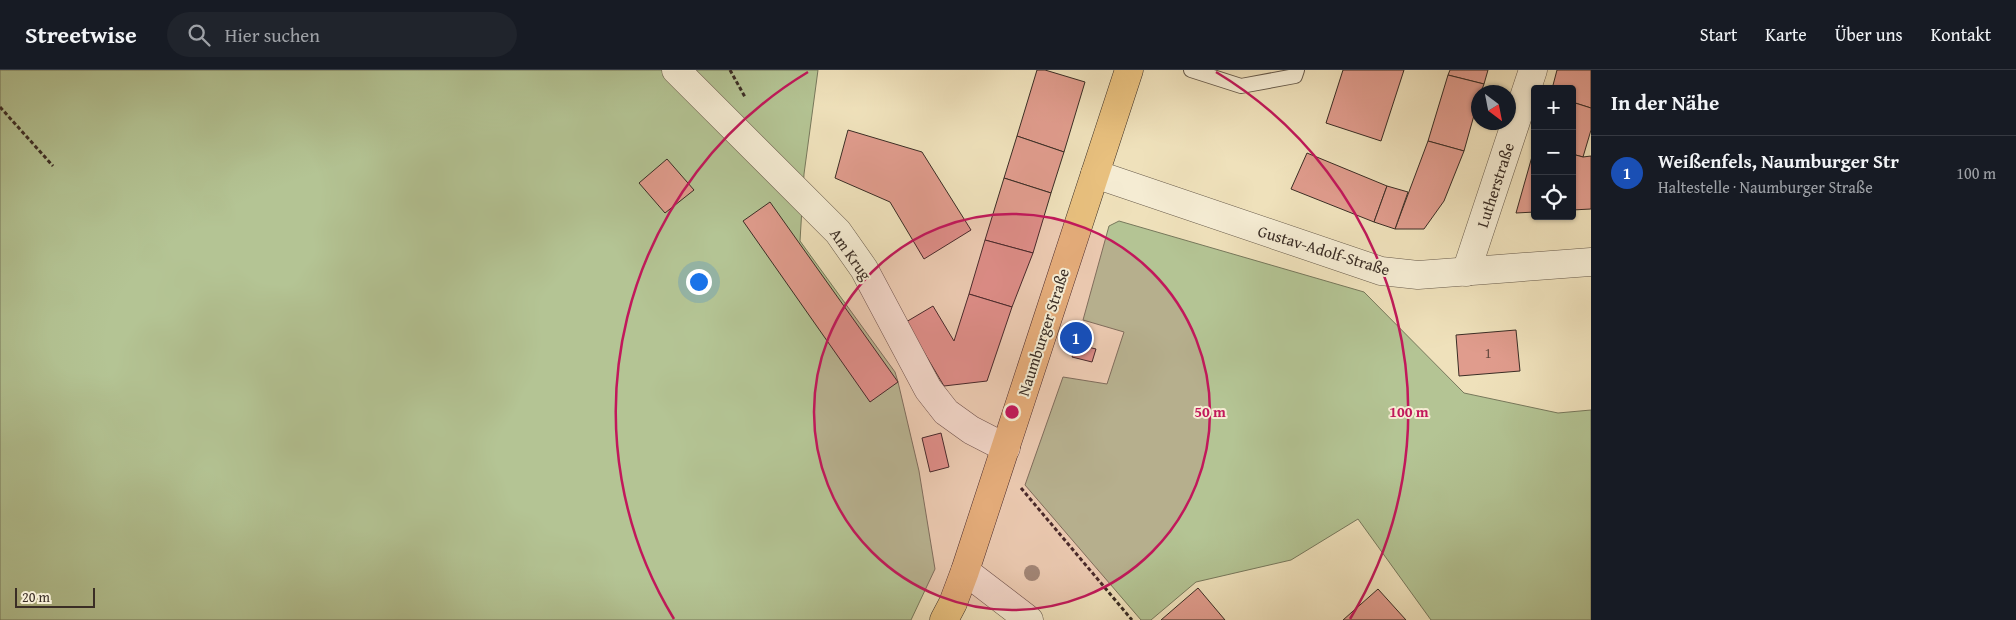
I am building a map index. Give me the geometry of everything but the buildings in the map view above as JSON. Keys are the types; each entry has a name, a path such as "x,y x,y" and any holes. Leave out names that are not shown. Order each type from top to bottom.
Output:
{"main road":[{"name":"Naumburger Straße","path":"944,620 953,603 965,571 1129,70"}],"street":[{"name":"Am Krug","path":"676,70 838,232 864,270 928,388 946,412 971,430 1006,448"},
{"name":"Lutherstraße","path":"1466,272 1533,70"},
{"name":"Gustav-Adolf-Straße","path":"1095,174 1380,271 1418,275 1591,262"},
{"path":"965,571 1028,620"}],"lane":[{"path":"1190,70 1241,86 1296,76 1297,70"}],"path":[{"path":"0,107 53,166"},
{"path":"1021,488 1132,620"}],"green space":[{"path":"0,70 818,70 804,174 800,241 895,372 898,382 919,471 935,569 911,620 0,620"},
{"path":"1119,221 1364,292 1464,393 1558,413 1591,410 1591,620 1431,620 1358,519 1291,560 1196,582 1151,620 1141,620 1025,485 1063,377 1107,384 1124,332 1083,320 1109,226"}],"place":[{"name":"Weißenfels, Naumburger Str","path":"1076,338"}]}
